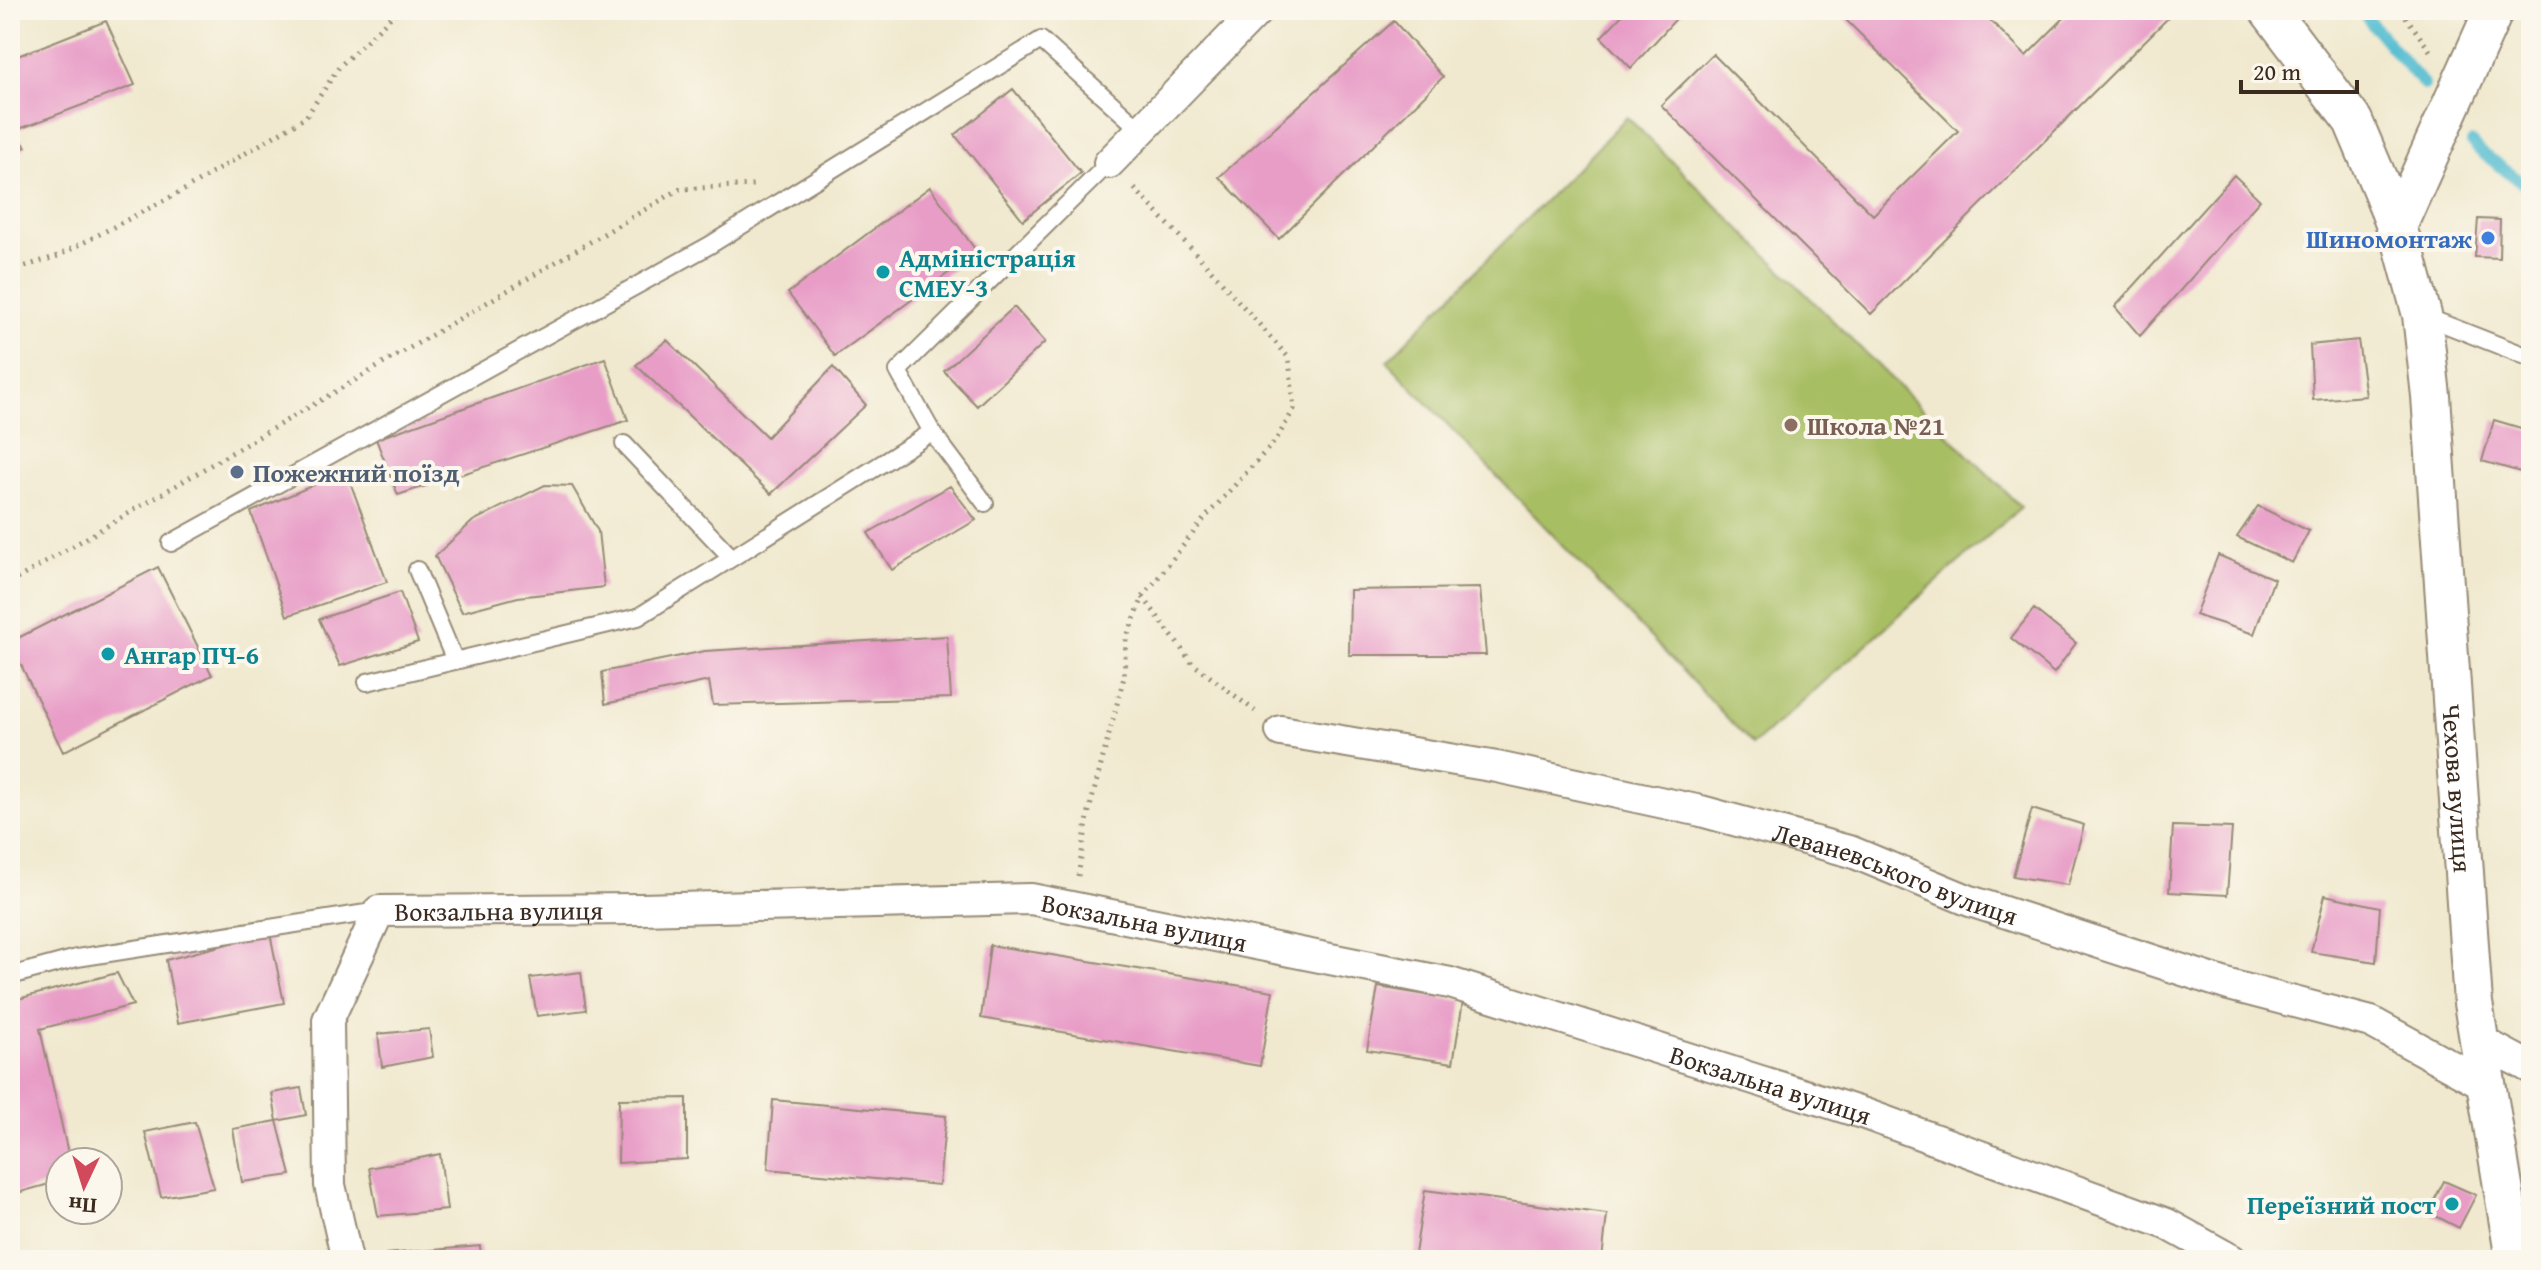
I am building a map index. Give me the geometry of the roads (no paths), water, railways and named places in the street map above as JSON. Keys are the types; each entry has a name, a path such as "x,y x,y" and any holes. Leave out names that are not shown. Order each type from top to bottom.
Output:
{"street":[{"path":"1109,163 1258,10"},
{"name":"Чехова вулиця","path":"2269,10 2353,121 2396,229 2422,315 2432,411 2473,1003 2515,1260"},
{"path":"2396,229 2494,10"},
{"name":"Леваневського вулиця","path":"1281,731 1511,770 1701,811 1852,852 1970,901 2229,985 2371,1022 2486,1085"},
{"name":"Вокзальна вулиця","path":"379,911 641,909 1031,899 1450,983 1865,1114 2167,1224 2232,1260"},
{"path":"347,1260 330,1185 328,1020 379,911"},
{"path":"2479,1040 2531,1068"}],"lane":[{"path":"171,543 710,245 1041,40 1141,130"},
{"path":"985,503 932,432 898,371 1109,163"},
{"path":"2422,315 2531,358"},
{"path":"367,682 638,617 932,432"},
{"path":"624,444 732,558"},
{"path":"417,570 455,661"},
{"name":"Вокзальна вулиця","path":"10,976 77,958 379,911"}],"waterway":[{"path":"2360,10 2424,85"},
{"path":"2472,143 2531,189"}],"place":[{"name":"Шиномонтаж","path":"2488,238"},
{"name":"Адміністрація СМЕУ-3","path":"883,272"},
{"name":"Школа №21","path":"1791,425"},
{"name":"Пожежний поїзд","path":"237,472"},
{"name":"Ангар ПЧ-6","path":"108,654"},
{"name":"Переїзний пост","path":"2452,1204"}]}
